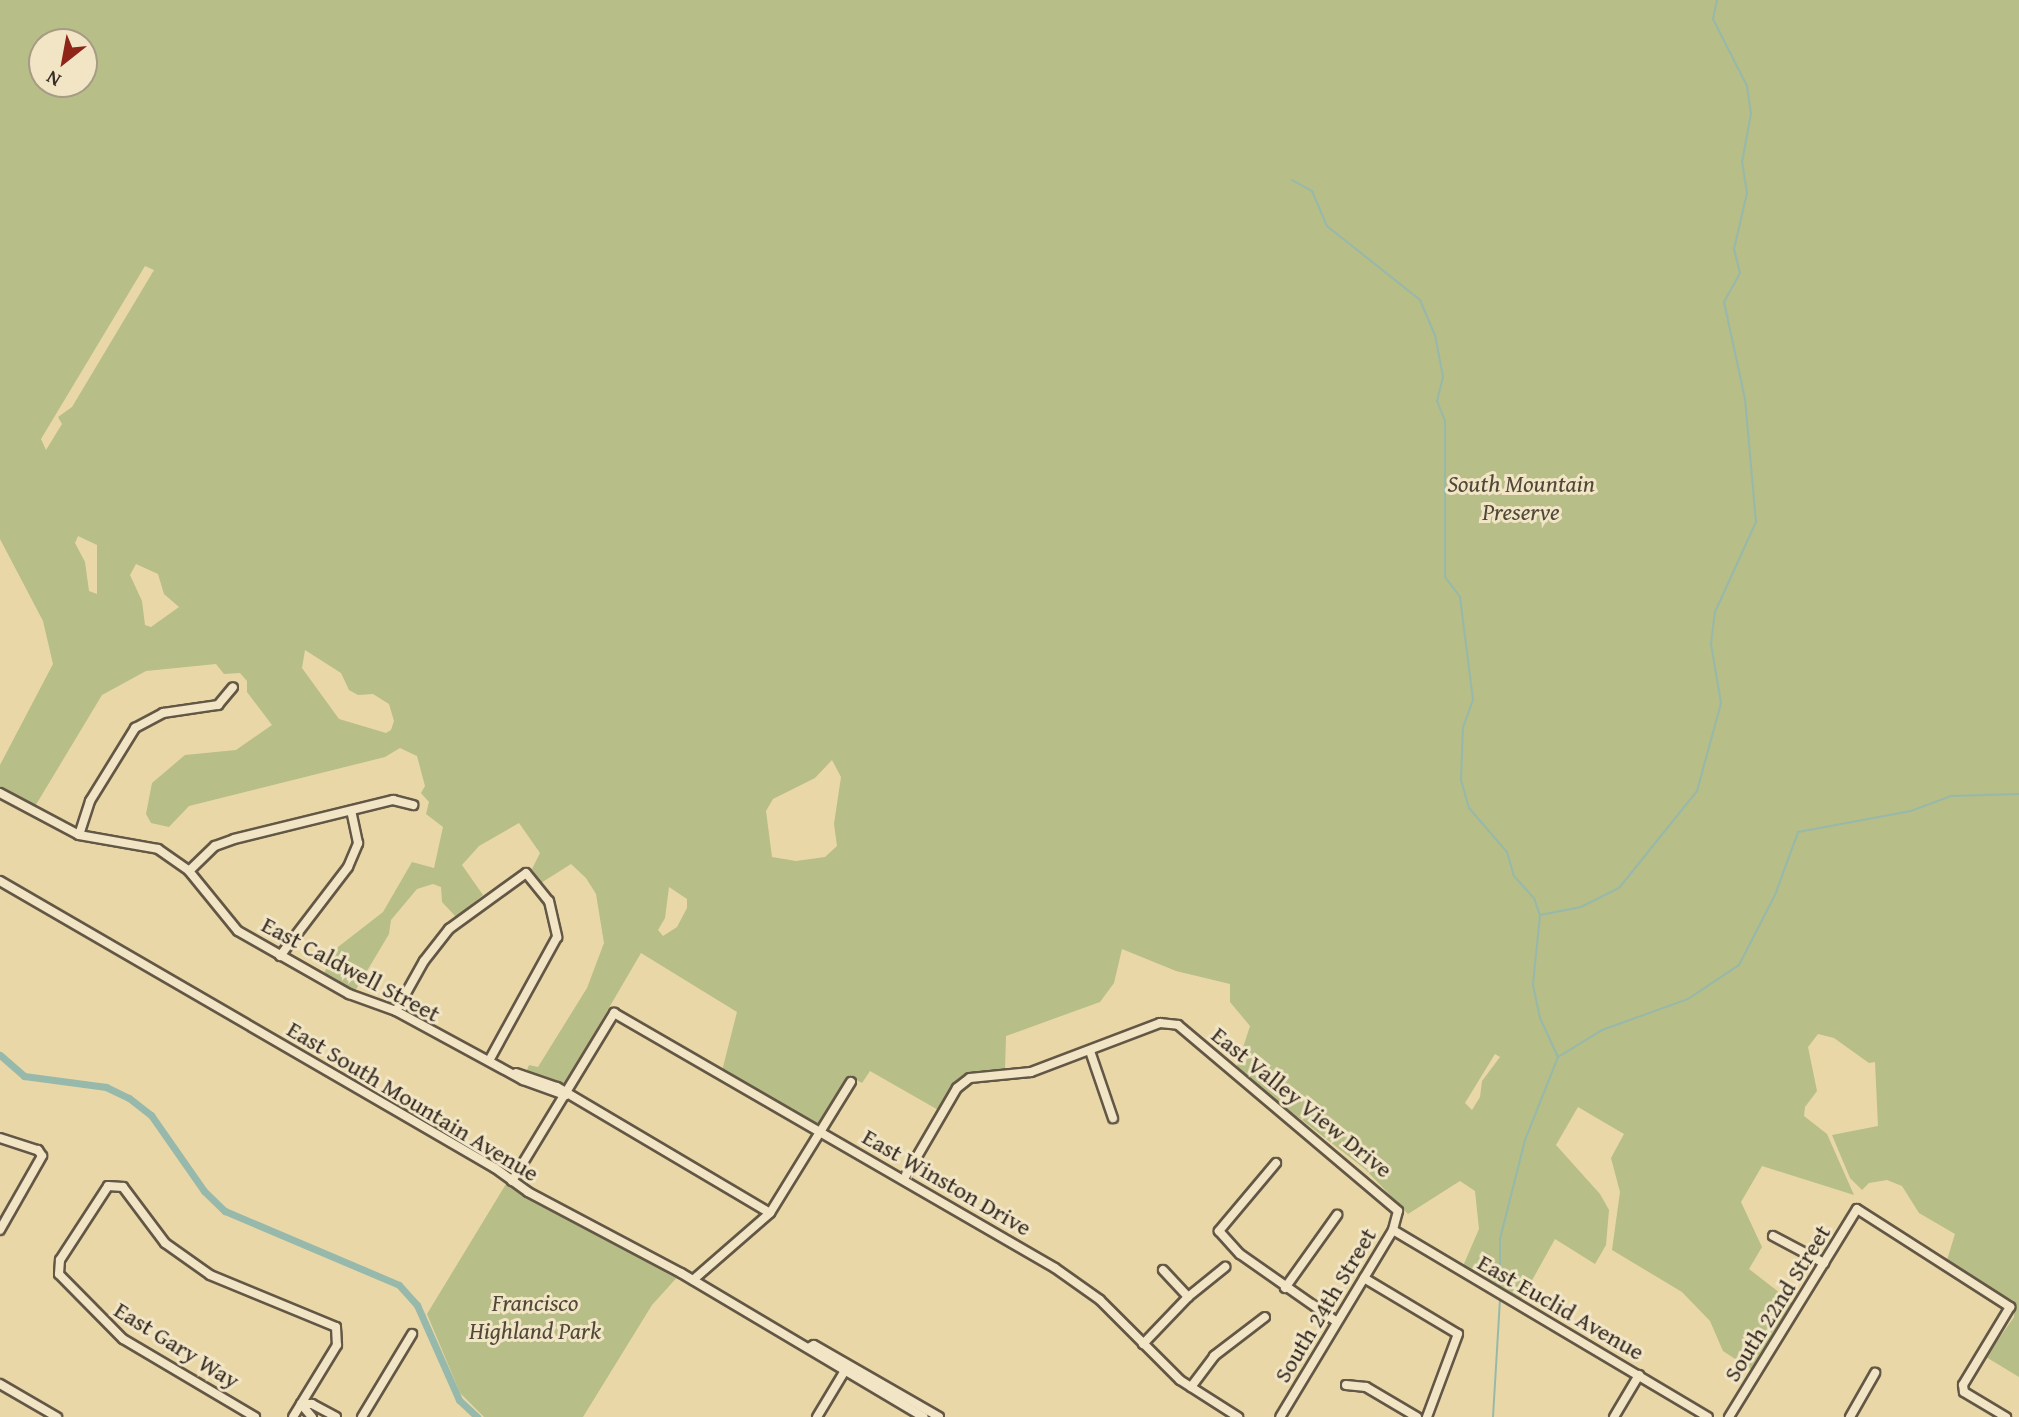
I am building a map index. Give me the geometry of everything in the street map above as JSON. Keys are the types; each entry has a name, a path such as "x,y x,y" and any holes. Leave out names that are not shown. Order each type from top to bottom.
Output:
{"street":[{"path":"79,835 90,801 135,728 163,713 218,705 233,687"},
{"name":"East Caldwell Street","path":"0,793 79,835 146,844 158,849 189,871 225,920 280,956 337,988 396,1011 446,1041 565,1095 770,1213"},
{"path":"189,871 215,846 234,839 393,800 413,805"},
{"path":"280,956 348,867 358,843 351,811"},
{"path":"396,1011 424,961 449,929 526,873 549,901 557,937 490,1059"},
{"name":"East South Mountain Avenue","path":"0,881 613,1241 693,1280 846,1368 924,1417"},
{"name":"East Winston Drive","path":"565,1095 614,1013 1055,1268 1100,1300 1191,1387 1238,1417"},
{"name":"East Valley View Drive","path":"1090,1051 1160,1023 1178,1025 1398,1211"},
{"path":"904,1179 957,1088 970,1078 1031,1072 1090,1051 1113,1118"},
{"path":"693,1280 770,1213 823,1133 851,1082"},
{"path":"512,1181 565,1095"},
{"path":"0,1138 38,1150 43,1156 0,1230"},
{"path":"1276,1163 1219,1231 1240,1255 1337,1322"},
{"name":"East Gary Way","path":"255,1417 122,1339 67,1285 58,1266 99,1196 112,1185 123,1187 153,1230 189,1261 218,1279 331,1323 339,1333 337,1345 301,1404"},
{"name":"South 22nd Street","path":"1729,1417 1857,1209 2010,1307 1963,1385 1964,1392 2006,1417"},
{"name":"South 24th Street","path":"1280,1417 1393,1230 1398,1211"},
{"path":"1285,1288 1336,1215"},
{"name":"East Euclid Avenue","path":"1393,1230 1708,1417"},
{"path":"1773,1236 1824,1263"},
{"path":"1143,1344 1188,1297 1225,1267"},
{"path":"1163,1270 1188,1297"},
{"path":"1364,1278 1458,1334 1427,1417"},
{"path":"1191,1387 1214,1356 1265,1317"},
{"path":"362,1417 412,1334"},
{"path":"817,1417 846,1368"},
{"path":"1850,1417 1875,1374"},
{"path":"1614,1417 1639,1375"},
{"path":"0,1384 57,1417"},
{"path":"1346,1385 1366,1387 1417,1417"},
{"path":"301,1404 331,1416"},
{"path":"293,1417 301,1404"},
{"path":"301,1404 312,1417"},
{"name":"East South Mountain Avenue","path":"914,1411 939,1417"}],"green space":[{"name":"South Mountain Preserve","path":"0,0 2019,0 2019,1377 1986,1357 2014,1317 2014,1301 1946,1263 1955,1234 1919,1213 1902,1186 1887,1180 1869,1183 1862,1190 1850,1178 1832,1135 1878,1126 1875,1062 1869,1063 1834,1038 1818,1034 1808,1047 1817,1091 1805,1107 1804,1116 1827,1134 1854,1195 1762,1166 1741,1202 1762,1247 1749,1269 1793,1303 1752,1370 1723,1351 1710,1321 1682,1292 1612,1250 1620,1192 1611,1158 1624,1134 1578,1107 1556,1145 1600,1194 1609,1210 1606,1245 1595,1264 1555,1239 1520,1302 1463,1266 1479,1229 1475,1191 1460,1181 1408,1214 1365,1169 1236,1069 1250,1026 1230,1002 1230,984 1176,971 1122,949 1114,983 1100,1002 1006,1036 1005,1070 965,1075 940,1111 870,1071 862,1083 851,1077 821,1127 722,1071 737,1012 641,953 565,1083 560,1085 527,1070 529,1065 538,1067 587,988 604,943 596,894 586,878 571,864 541,883 532,869 540,853 519,823 479,846 462,865 483,895 456,917 442,902 441,887 433,884 417,889 391,920 389,934 355,991 323,975 338,947 383,912 412,862 434,868 443,827 426,814 429,802 421,793 425,786 417,756 400,748 385,757 189,806 169,827 151,823 146,814 152,783 185,755 236,750 272,725 247,692 247,681 240,673 224,674 216,664 146,671 102,695 34,808 0,789 0,765 53,664 43,621 0,539","holes":["145,266 154,270 72,407 58,417 62,424 46,450 41,439","78,536 97,545 97,594 89,591 85,562 75,543","136,564 158,574 164,594 179,607 151,627 145,625 142,601 130,575","305,650 341,673 349,690 358,695 373,694 389,704 394,721 391,730 386,733 339,719 302,668","832,760 841,777 834,824 837,846 825,857 796,861 772,857 766,811 773,799 815,778","669,887 687,899 687,908 677,927 663,936 658,930 665,918","1495,1054 1500,1057 1482,1081 1480,1097 1472,1110 1465,1103"]},
{"name":"Francisco Highland Park","path":"509,1179 681,1273 652,1305 583,1417 484,1417 460,1393 427,1314"}],"waterway":[{"path":"1558,1057 1540,1018 1533,984 1540,915 1581,907 1619,888 1697,791 1721,703 1711,644 1715,612 1756,522 1745,399 1724,302 1740,273 1734,249 1747,193 1742,162 1751,114 1747,86 1713,19 1717,0"},
{"path":"1292,180 1312,191 1327,226 1420,300 1435,335 1443,377 1437,401 1445,421 1445,577 1460,597 1473,700 1463,727 1461,780 1469,808 1507,852 1514,876 1534,898 1540,915"},
{"path":"1500,1289 1500,1239 1525,1140 1558,1057 1602,1030 1688,999 1739,965 1775,895 1798,832 1911,811 1951,796 2019,794"},
{"path":"0,1055 24,1076 106,1087 129,1098 151,1115 204,1191 225,1211 399,1285 417,1305 459,1400 477,1417"},
{"path":"1493,1417 1500,1298"}]}
